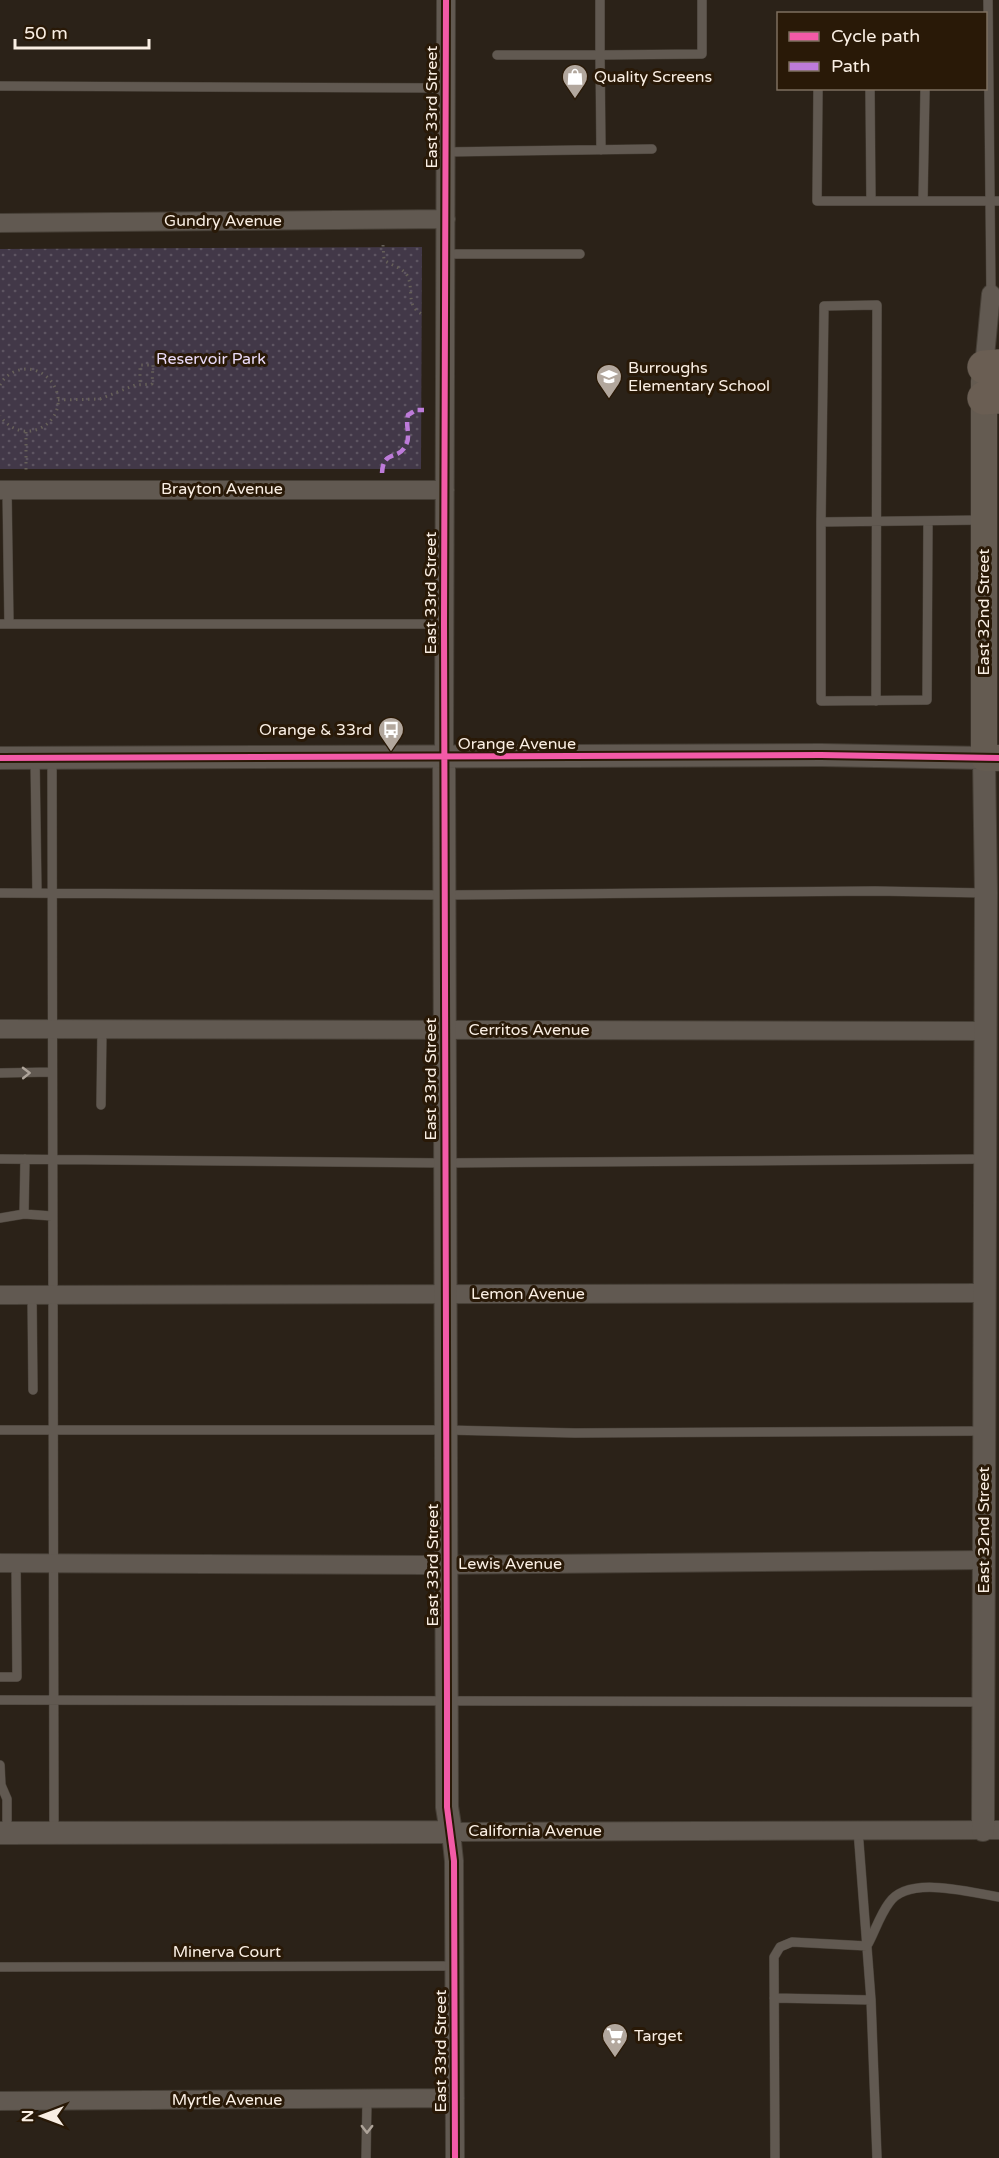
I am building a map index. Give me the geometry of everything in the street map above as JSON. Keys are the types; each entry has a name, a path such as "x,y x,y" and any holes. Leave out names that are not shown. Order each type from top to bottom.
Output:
{"main road":[{"name":"East 32nd Street","path":"991,758 984,520 992,382"}],"street":[{"name":"East 33rd Street","path":"446,0 444,758 447,1807 454,1861 454,2158"},
{"name":"Gundry Avenue","path":"0,223 446,219"},
{"name":"East 32nd Street","path":"991,294 992,382"},
{"name":"Brayton Avenue","path":"3,490 445,490"},
{"name":"Orange Avenue","path":"0,758 821,755 991,758"},
{"name":"East 32nd Street","path":"991,758 986,892 985,1431 988,1504 984,1560 984,1702 991,1830"},
{"name":"Cerritos Avenue","path":"0,1029 986,1031"},
{"name":"Lemon Avenue","path":"0,1295 985,1293"},
{"name":"Lewis Avenue","path":"8,1562 424,1565 984,1560"},
{"name":"California Avenue","path":"4,1833 991,1830"},
{"name":"Myrtle Avenue","path":"0,2101 454,2098"}],"lane":[{"path":"600,0 602,150"},
{"path":"497,55 702,54 702,0"},
{"path":"988,0 994,201 991,294"},
{"path":"0,86 445,88"},
{"path":"870,90 871,201"},
{"path":"818,91 817,201 994,201"},
{"path":"923,201 925,91"},
{"path":"445,152 652,149"},
{"path":"445,254 580,254"},
{"path":"876,701 877,305 824,306 821,702 876,701 927,700 928,522"},
{"path":"3,490 4,624 444,624"},
{"path":"821,522 984,520"},
{"path":"37,893 44,758"},
{"path":"44,758 53,893 54,1832"},
{"path":"0,892 446,895 986,892"},
{"path":"101,1105 102,1029"},
{"path":"0,1073 52,1072"},
{"path":"24,1214 25,1159"},
{"path":"0,1160 445,1164 985,1159"},
{"path":"0,1218 24,1214 52,1216"},
{"path":"32,1294 33,1390"},
{"path":"0,1430 447,1430 575,1433 985,1431"},
{"path":"0,1677 17,1677 8,1562"},
{"path":"0,1700 984,1702"},
{"path":"0,1765 1,1785 7,1800 4,1833"},
{"path":"858,1830 871,2000 877,2158"},
{"path":"867,1946 890,1901 905,1891 922,1886 999,1897"},
{"path":"775,2158 774,1957 780,1947 792,1942 867,1946"},
{"name":"Minerva Court","path":"0,1967 454,1966"},
{"path":"774,1998 871,2000"},
{"path":"366,2158 367,2100"}],"path":[{"path":"383,245 384,260 402,270 408,277 412,303 417,313 424,315"},
{"path":"58,400 100,399 140,384 152,384 153,365 140,365 140,384"},
{"path":"0,384 10,374 29,369 48,377 55,386 58,400 53,417 46,425 36,430 26,432 16,430 0,416"},
{"path":"26,432 26,472"}],"green space":[{"name":"Reservoir Park","path":"422,247 421,469 0,469 0,249"}],"marked path":[{"path":"382,473 385,461 403,450 406,445 408,415 416,410 424,410"}],"cycle path":[{"path":"446,0 444,624 447,1807 454,1861 455,2158"},
{"path":"0,758 821,755 999,758"}],"place":[{"name":"Quality Screens","path":"575,100"},
{"name":"Burroughs Elementary School","path":"609,400"},
{"name":"Orange & 33rd","path":"391,753"},
{"name":"Target","path":"615,2059"}]}
